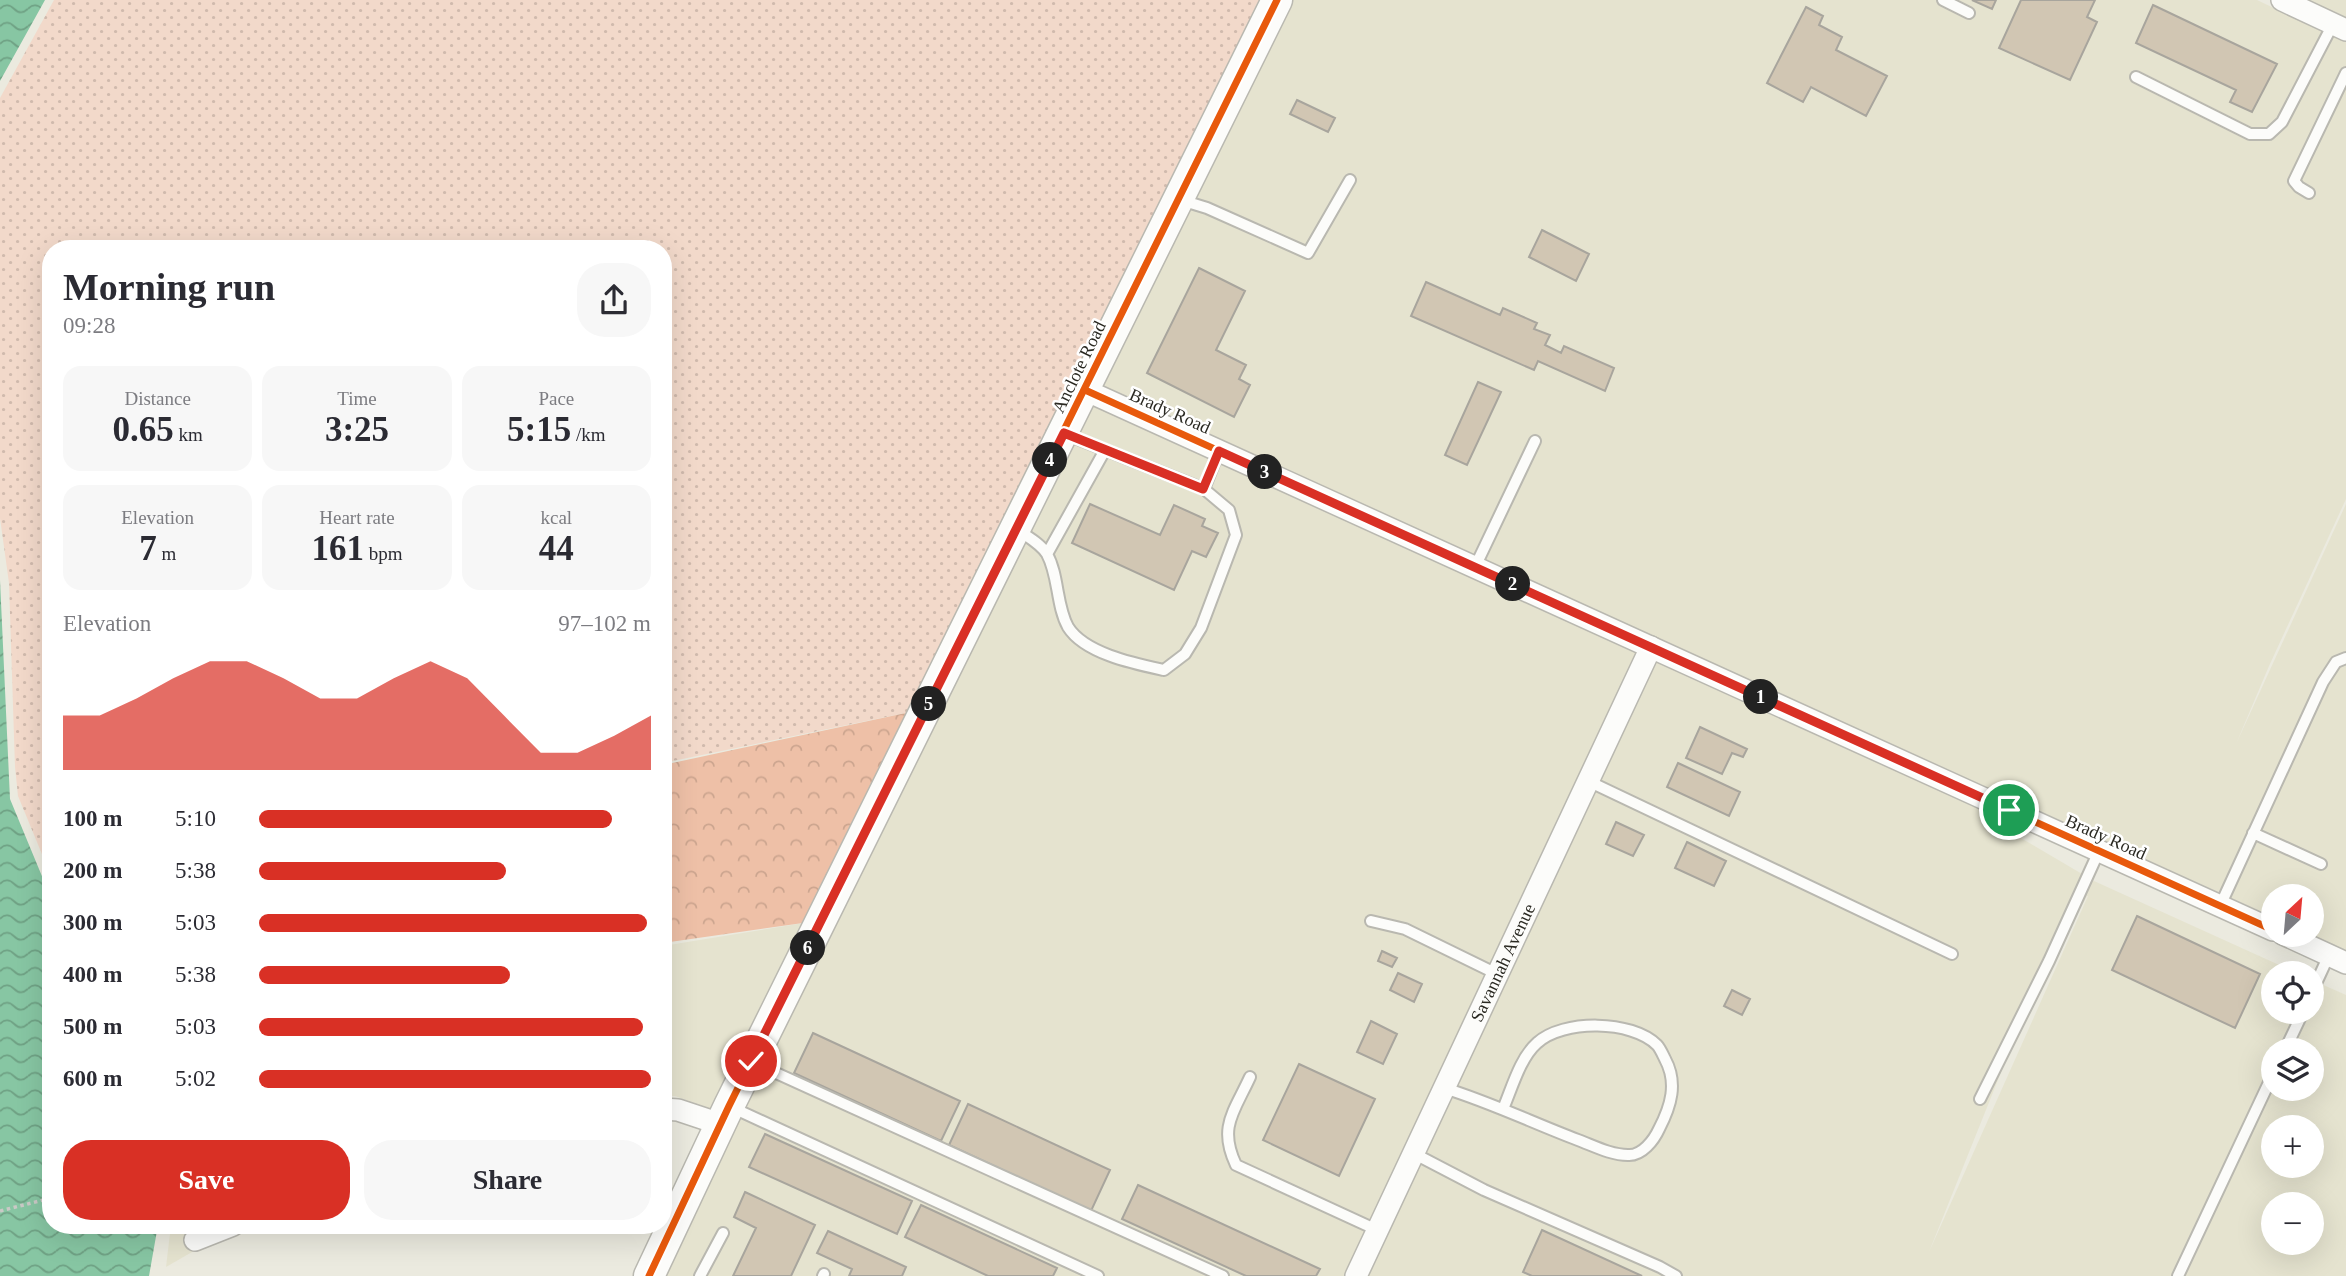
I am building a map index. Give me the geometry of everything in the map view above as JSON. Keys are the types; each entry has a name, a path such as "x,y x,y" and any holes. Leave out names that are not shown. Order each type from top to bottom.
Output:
{"street":[{"name":"Anclote Road","path":"672,1227 724,1115 1277,0"},
{"path":"2282,0 2339,27"},
{"name":"Brady Road","path":"1085,390 2261,924"},
{"name":"Savannah Avenue","path":"1356,1276 1651,647"},
{"path":"2312,947 2338,959"},
{"path":"672,1110 724,1115"},
{"path":"195,1240 210,1234"},
{"name":"Anclote Road","path":"649,1276 669,1234"}],"lane":[{"path":"1943,0 1969,13"},
{"path":"2136,77 2250,134 2269,134 2282,122 2339,27"},
{"path":"2309,193 2294,181 2346,73"},
{"path":"1179,200 1207,208 1308,253 1350,180"},
{"path":"1016,528 1047,554 1069,628 1087,645 1115,657 1164,670 1185,654 1202,628 1236,535 1229,510 1203,489 1064,433"},
{"path":"1475,567 1535,441"},
{"path":"1047,554 1105,450"},
{"path":"1203,489 1219,451"},
{"path":"2220,905 2323,682 2336,662 2346,658"},
{"path":"1588,781 1846,906 1952,954"},
{"path":"2253,833 2321,864"},
{"path":"1980,1099 2049,961 2099,851"},
{"path":"1371,921 1405,929 1497,974"},
{"path":"2324,977 2338,959"},
{"path":"1444,1088 1485,1100 1503,1109 1610,1152 1631,1156 1655,1138 1661,1126 1673,1094 1671,1072 1657,1045 1635,1033 1601,1026 1572,1026 1547,1036 1529,1052 1503,1109"},
{"path":"751,1061 1223,1276"},
{"path":"1250,1077 1227,1128 1228,1147 1236,1165 1377,1230"},
{"path":"2178,1276 2261,1100"},
{"path":"724,1115 1098,1276"},
{"path":"1413,1153 1483,1190 1676,1276"},
{"path":"701,1276 723,1233"}],"path":[{"path":"0,1211 42,1200"}],"shaded area":[{"path":"54,0 1267,0 915,711 672,761 672,240 42,240 42,854 18,796 9,583 0,518 0,98"},
{"path":"1288,0 2257,0 2346,42 2346,499 2236,744 2346,504 2346,950 2324,941 2324,884 2261,884 2261,912 1098,384"},
{"path":"2306,0 2346,0 2346,19"},
{"path":"1089,403 1638,653 1345,1276 659,1276"},
{"path":"1655,660 2013,823 2009,831 2094,881 2271,961 2261,961 2261,1024 2324,1024 2324,985 2346,995 2346,1276 1366,1276","holes":["2088,896 1929,1252 2020,1025"]},
{"path":"810,922 716,1111 672,1096 672,945"},
{"path":"170,1234 223,1234 166,1267"}],"green space":[{"path":"915,711 810,922 672,942 672,763"}],"water":[{"path":"0,0 45,0 0,81"},
{"path":"0,580 10,799 42,876 42,1234 156,1234 149,1276 0,1276"}],"building":[{"path":"1972,0 1996,0 1992,9"},
{"path":"2021,0 2095,0 2087,17 2097,22 2070,80 1999,48"},
{"path":"2153,5 2277,64 2252,112 2230,102 2236,90 2136,43"},
{"path":"1806,7 1823,16 1819,25 1842,37 1836,50 1887,76 1866,116 1811,87 1803,102 1767,83"},
{"path":"1297,100 1335,118 1328,132 1290,114"},
{"path":"1542,230 1589,254 1576,281 1529,257"},
{"path":"1199,268 1245,291 1216,350 1246,365 1239,379 1250,385 1234,417 1147,373"},
{"path":"1426,282 1500,315 1503,308 1537,323 1534,329 1550,335 1545,345 1561,353 1564,346 1614,368 1605,391 1538,361 1534,370 1411,316"},
{"path":"1478,382 1501,392 1467,465 1445,455"},
{"path":"1090,504 1160,535 1174,505 1205,519 1202,526 1218,533 1206,557 1192,551 1174,590 1072,543"},
{"path":"1700,727 1747,749 1743,757 1732,753 1722,774 1686,758"},
{"path":"1678,763 1740,792 1729,816 1667,787"},
{"path":"1616,822 1644,835 1633,856 1606,844"},
{"path":"1687,842 1726,861 1714,886 1675,868"},
{"path":"2137,916 2260,974 2235,1028 2112,970"},
{"path":"1382,951 1397,958 1392,967 1378,961"},
{"path":"1398,973 1422,984 1414,1002 1390,990"},
{"path":"1732,990 1750,999 1742,1015 1724,1006"},
{"path":"1371,1021 1397,1034 1383,1064 1357,1052"},
{"path":"813,1033 960,1101 941,1141 794,1073"},
{"path":"1299,1064 1375,1099 1339,1176 1263,1140"},
{"path":"968,1104 1110,1170 1091,1211 949,1145"},
{"path":"765,1134 912,1201 897,1234 749,1167"},
{"path":"1138,1185 1320,1269 1316,1276 1246,1276 1122,1219"},
{"path":"745,1192 815,1225 791,1276 733,1276 756,1228 734,1217"},
{"path":"921,1205 1057,1268 1053,1276 988,1276 905,1237"},
{"path":"1542,1230 1642,1276 1532,1276 1523,1272"},
{"path":"828,1231 906,1267 902,1276 849,1276 852,1269 817,1253"}],"cycle path":[{"path":"672,1227 729,1106 1277,0"},
{"path":"1085,390 2261,925"},
{"path":"649,1276 669,1234"}],"route":[{"path":"751,1061 1064,433 1203,489 1219,451 2009,810"}]}
